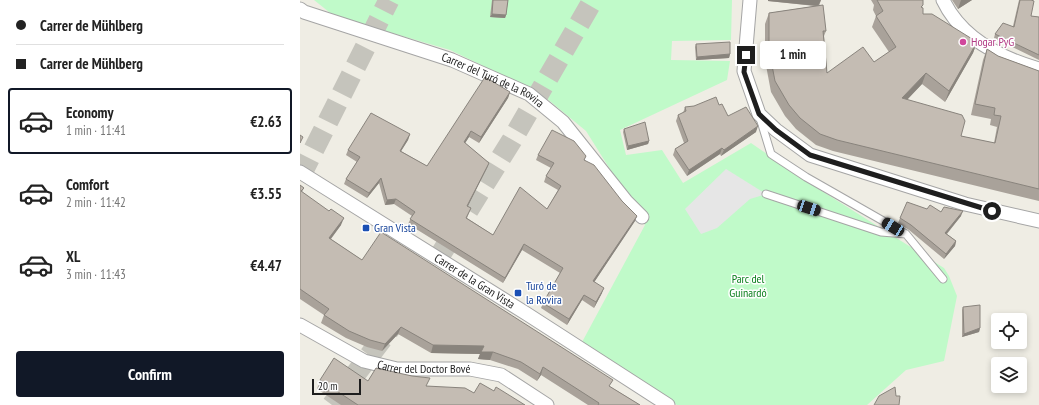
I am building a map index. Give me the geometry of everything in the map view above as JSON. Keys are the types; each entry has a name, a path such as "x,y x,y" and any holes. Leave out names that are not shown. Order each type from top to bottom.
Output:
{"street":[{"path":"750,0 744,72 759,114 776,130 810,155 965,204 1039,221"},
{"path":"943,0 956,22 981,44 1013,61 1039,69"},
{"name":"Carrer del Turó de la Rovira","path":"300,9 304,12 452,60 529,94 563,122 626,201 642,217"},
{"name":"Carrer de la Gran Vista","path":"300,172 522,310 668,405"},
{"name":"Carrer del Doctor Bové","path":"300,325 364,361 398,369 470,369 501,375 547,405"}],"lane":[{"path":"759,114 771,154 806,177 906,234 943,279"},
{"path":"766,194 881,232 906,234"}],"green space":[{"name":"Parc del Guinardó","path":"314,0 732,0 731,40 672,41 671,60 730,61 727,80 620,130 626,155 662,150 683,183 751,143 806,181 944,268 957,296 944,361 906,370 867,405 677,405 581,344 645,225 586,131 540,93 450,50 334,16"}],"shaded area":[{"path":"726,169 766,194 750,199 717,228 701,234 685,209"}],"building":[{"path":"493,0 508,0 506,15 492,14"},
{"path":"877,0 923,0 923,5 921,7 923,8 923,14 932,14 977,42 949,91 926,73 902,98 962,115 965,121 961,136 995,143 1001,116 994,115 995,108 975,104 987,49 998,56 1039,71 1039,189 837,140 820,134 800,118 789,105 775,81 769,50 769,13 823,5 826,31 823,31 827,73 863,47 874,62 896,47 876,16 883,11"},
{"path":"1020,0 1034,1 1031,16 1039,17 1039,55 995,34 1003,23 1014,27"},
{"path":"730,42 730,54 697,57 696,44"},
{"path":"485,77 510,92 481,137 471,131 464,142 489,163 467,206 471,208 466,218 493,235 520,187 547,209 561,186 546,176 554,163 538,155 552,130 574,141 586,156 584,160 594,165 622,201 637,216 593,281 604,288 596,302 584,295 569,319 543,303 563,268 524,244 505,278 410,219 415,212 396,199 387,200 381,178 369,193 346,179 360,157 348,150 371,113 410,134 400,151 427,166"},
{"path":"716,97 719,105 722,104 728,116 746,107 758,126 724,150 722,148 689,170 675,149 688,141 678,115 686,111 685,107 694,106"},
{"path":"645,122 649,141 628,146 624,129"},
{"path":"300,135 303,137 300,143"},
{"path":"300,185 304,188 301,191 329,211 331,209 344,218 329,238 362,260 381,232 613,380 609,386 640,405 598,405 599,403 543,367 540,374 521,362 493,352 481,352 484,346 433,345 401,327 385,344 370,340 349,331 324,315 329,309 300,289"},
{"path":"907,202 927,209 930,205 941,212 944,207 963,211 945,233 956,241 946,254 911,225 900,218"},
{"path":"980,305 980,328 964,334 963,307"},
{"path":"334,358 368,381 376,368 412,376 430,378 426,386 465,388 474,393 480,383 494,391 496,387 525,405 358,405 320,380"},
{"path":"895,387 896,396 900,396 899,405 874,405 879,396"}],"tunnel":[{"path":"300,177 389,0"},
{"path":"419,289 512,140 593,0"},
{"path":"332,405 392,326"}],"place":[{"name":"Hogar PyG","path":"963,42"},
{"name":"Gran Vista","path":"366,228"},
{"name":"Turó de la Rovira","path":"518,293"}],"route":[{"path":"746,55 744,72 759,114 776,130 810,155 965,204 992,211"}]}
